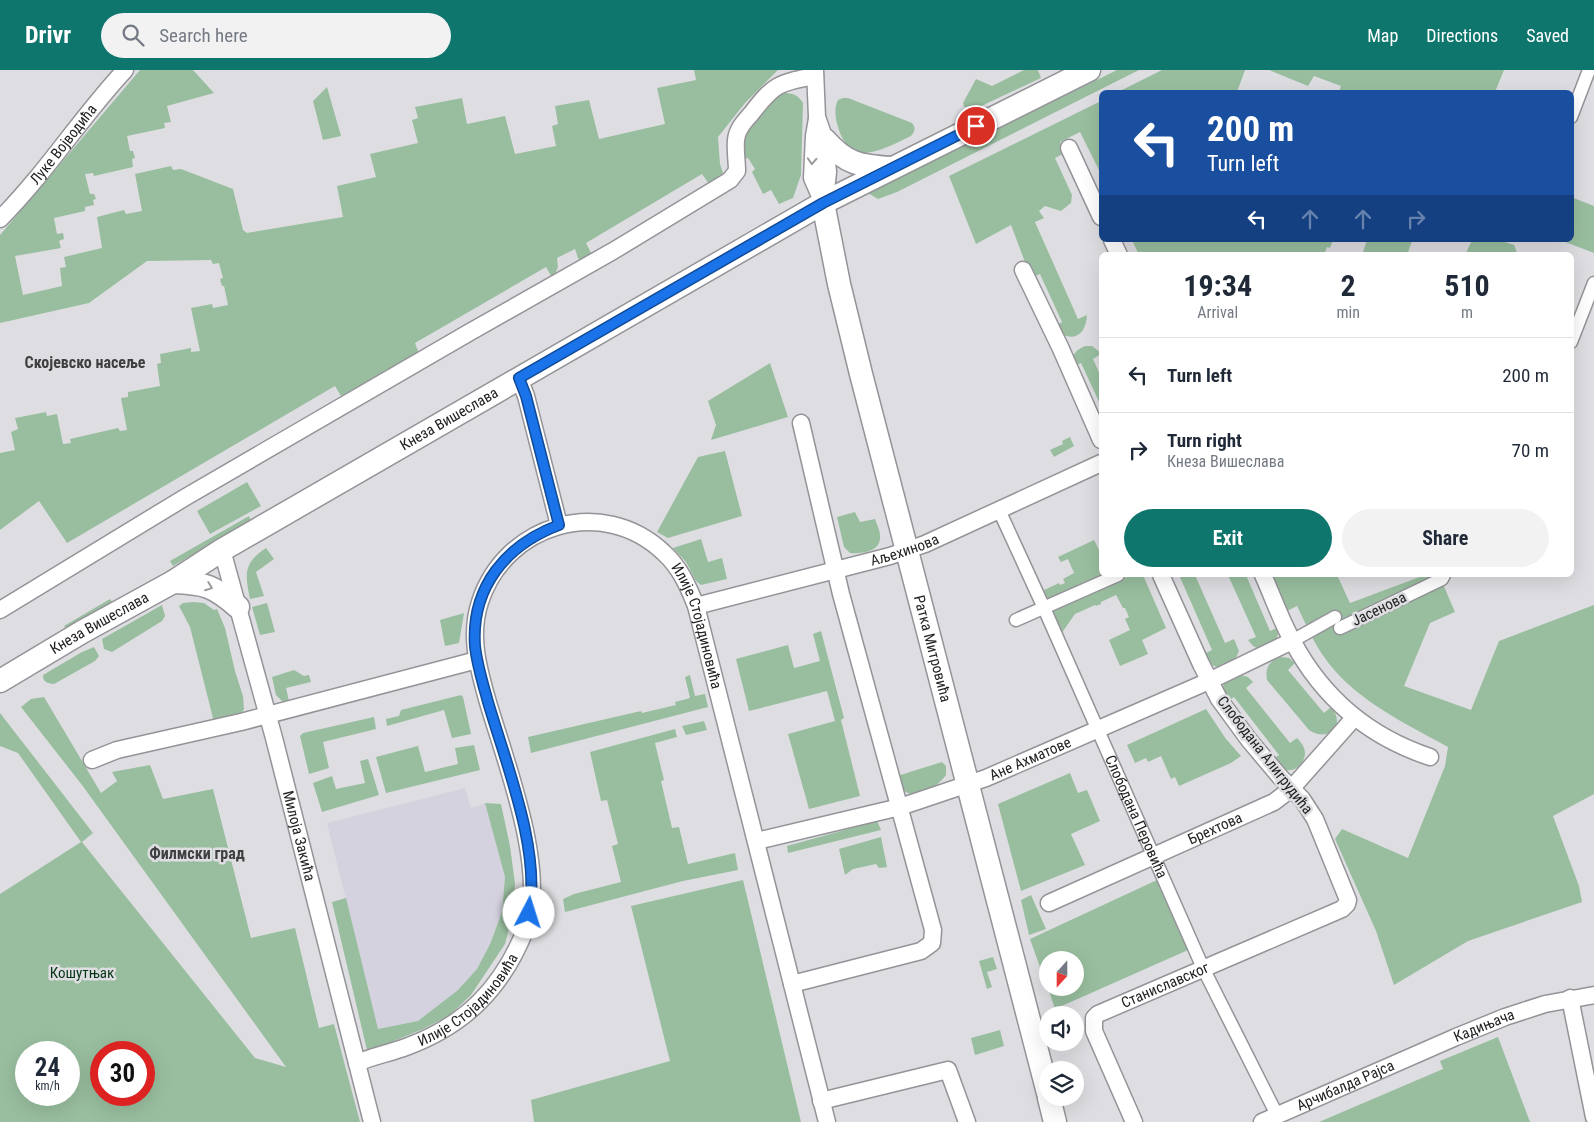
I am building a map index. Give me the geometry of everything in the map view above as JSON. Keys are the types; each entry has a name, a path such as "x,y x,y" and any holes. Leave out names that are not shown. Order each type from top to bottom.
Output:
{"main road":[{"name":"Кнеза Вишеслава","path":"0,681 82,632 173,582 222,550 823,203 1089,70"},
{"path":"825,140 842,156 856,164 892,168"},
{"name":"Ратка Митровића","path":"823,203 848,324 1040,1061"},
{"path":"173,582 196,583 216,589 238,608"},
{"path":"1051,1106 1055,1122"}],"street":[{"name":"Луке Војводића","path":"0,219 29,187 97,101 125,70"},
{"path":"1574,109 1589,70"},
{"path":"0,610 184,498 613,251 730,180 737,171 736,145 738,131 766,94 783,84 815,73 817,117 812,178 823,203"},
{"path":"817,117 825,140 828,182 823,203"},
{"path":"1069,148 1099,213"},
{"path":"1023,270 1099,436"},
{"path":"1574,334 1594,283"},
{"path":"519,378 526,396 559,525"},
{"path":"792,984 921,951 932,942 933,930 841,594 801,423"},
{"name":"Аљехинова","path":"696,606 906,551 1099,464"},
{"name":"Слободана Перовића","path":"998,510 1044,608 1203,968 1273,1120"},
{"name":"Илије Стојадиновића","path":"357,1063 418,1042 437,1033 480,1002 498,982 512,959 527,926 532,882 527,843 477,660 475,631 479,603 491,577 514,550 534,536 559,525 597,522 616,526 644,538 664,553 684,577 696,606 827,1122"},
{"name":"Милоја Закића","path":"222,550 268,714 372,1122"},
{"path":"1016,620 1114,577"},
{"name":"Слободана Алигрудића","path":"1162,577 1209,681 1229,715 1263,758 1309,808 1315,819 1347,896 1347,904 1342,909"},
{"path":"1264,577 1292,641 1320,683 1338,703 1354,718 1401,746 1430,757"},
{"name":"Јасенова","path":"1292,641 1443,577"},
{"name":"Ане Ахматове","path":"757,841 900,807 967,785 1016,766 1209,681 1292,641"},
{"path":"92,760 117,750 241,722 477,660"},
{"name":"Брехтова","path":"1049,903 1274,802 1291,789 1354,718"},
{"name":"Станиславског","path":"1134,1122 1094,1031 1094,1018 1103,1011 1342,909"},
{"name":"Кадињача","path":"1402,1062 1456,1036 1545,1004 1594,995"},
{"path":"1570,998 1594,1117"},
{"name":"Арчибалда Рајса","path":"1273,1120 1402,1062"},
{"path":"821,1101 948,1070 967,1122"}],"shaded area":[{"path":"465,788 471,808 485,803 505,877 502,912 477,969 458,990 418,1021 378,1029 327,823"}],"green space":[{"path":"140,70 193,70 214,93 167,106 171,122 164,123 165,128 127,136 130,151 133,151 135,158 132,159 133,167 94,176 93,173 85,174 90,194 94,194 96,199 93,200 94,205 85,207 85,211 54,218 57,234 63,233 64,239 59,241 61,248 15,256 23,295 62,286 60,268 66,267 64,257 102,248 97,217 124,210 126,214 142,211 135,174 171,166 173,170 181,169 233,189 243,230 247,233 343,217 337,186 376,177 370,154 418,143 412,120 418,118 415,107 462,98 467,124 505,116 515,154 556,146 552,126 558,124 555,106 589,100 599,139 665,124 657,88 696,80 694,70 778,70 745,103 718,137 720,164 723,173 709,184 702,174 586,243 592,255 582,261 578,258 575,249 557,258 558,267 553,279 546,267 415,343 419,354 341,396 335,386 67,543 39,501 0,530 0,453 15,450 11,432 18,429 15,418 46,412 47,416 57,414 63,444 71,443 70,439 118,428 120,431 127,430 121,398 128,397 128,392 160,386 157,364 161,363 160,354 191,348 191,352 200,351 191,308 212,304 213,308 228,305 224,286 222,286 220,279 223,278 219,263 213,264 211,260 147,261 89,303 0,323 0,235"},
{"path":"1024,70 1038,70 1041,78 977,108 964,107 963,103 976,79 992,86"},
{"path":"1117,70 1139,70 897,192 878,199 868,193"},
{"path":"1162,70 1245,70 1238,90 1122,90"},
{"path":"1269,70 1504,70 1496,90 1340,90 1341,86 1314,76 1308,86"},
{"path":"327,87 341,136 323,140 313,101"},
{"path":"783,93 795,95 803,103 801,175 793,198 779,204 771,190 763,194 752,172 755,169 748,158 744,159 742,149 745,136 775,95"},
{"path":"848,98 912,123 913,133 911,136 879,150 859,152 851,148 844,140 836,120 835,109 838,100"},
{"path":"1099,102 1099,170 1080,132 1060,142 1065,153 1055,158 1072,195 1071,203 1061,211 1045,206 1039,211 1044,218 1035,222 1078,319 1087,315 1084,329 1080,333 1071,337 1065,336 1054,327 1062,322 1040,274 1031,278 1011,225 976,244 949,176"},
{"path":"1574,198 1594,206 1594,253 1565,242 1574,242"},
{"path":"1133,242 1332,242 1330,248 1327,247 1325,252 1138,252"},
{"path":"1366,242 1412,242 1408,252 1363,252"},
{"path":"1471,242 1505,242 1514,245 1517,252 1466,252"},
{"path":"1085,346 1092,346 1099,351 1099,355 1093,359 1099,372 1099,402 1081,363 1072,367 1074,354"},
{"path":"770,363 788,417 711,440 716,425 708,401"},
{"path":"1070,437 1074,446 1054,457 1050,450 1063,444 1062,441"},
{"path":"725,451 742,516 668,538 657,532 698,457"},
{"path":"247,482 261,506 210,534 197,511"},
{"path":"855,512 860,522 875,519 880,536 879,543 873,549 859,553 850,553 844,547 837,517"},
{"path":"249,516 251,521 173,566 170,561"},
{"path":"701,539 708,562 722,558 727,579 701,585 696,581 686,562 673,548"},
{"path":"1094,540 1099,550 1099,577 1102,577 1048,601 1044,590 1059,583 1060,585 1065,583 1063,579 1074,573 1068,559 1061,562 1058,557"},
{"path":"266,548 274,559 256,572 264,596 250,599 247,583 248,570 253,559"},
{"path":"1127,577 1144,577 1166,628 1142,640 1148,654 1120,666 1109,640 1130,630 1125,619 1129,617 1116,595 1101,602 1101,604 1075,614 1061,634 1050,610"},
{"path":"1180,577 1196,577 1225,643 1234,639 1239,651 1234,662 1223,668 1213,666 1207,660 1204,654 1212,650"},
{"path":"1229,577 1247,577 1270,631 1277,628 1276,641 1259,649 1248,640 1256,637"},
{"path":"1269,577 1338,577 1350,603 1420,577 1440,577 1455,612 1430,623 1404,686 1471,710 1499,641 1594,605 1594,794 1553,816 1579,886 1582,902 1468,941 1394,985 1376,931 1335,839 1342,829 1408,858 1445,766 1448,747 1363,697 1334,670 1322,654 1297,606 1283,613"},
{"path":"110,599 113,603 67,630 64,626"},
{"path":"183,603 204,603 214,610 217,609 225,628 243,696 244,709 241,714 214,722 190,627 179,606"},
{"path":"267,603 275,632 260,635 252,607"},
{"path":"162,605 165,616 162,621 112,652 104,649 102,639"},
{"path":"464,613 459,643 445,646 440,620"},
{"path":"821,631 844,718 841,720 860,796 809,809 788,734 835,721 827,691 749,711 736,659 788,645 794,668 820,661 813,634"},
{"path":"94,647 99,656 95,661 54,684 44,680 43,675"},
{"path":"1281,657 1289,658 1295,663 1288,670 1324,713 1331,707 1337,720 1336,726 1329,733 1316,733 1309,730 1267,680 1267,668 1273,660"},
{"path":"294,670 304,676 309,675 311,682 286,688 289,701 282,701 276,695 272,677"},
{"path":"1237,674 1248,677 1253,682 1246,688 1290,743 1297,738 1302,745 1305,757 1302,763 1293,770 1285,770 1272,760 1279,755 1234,697 1227,702 1222,692 1224,682"},
{"path":"690,675 695,696 705,694 708,707 531,753 528,737 641,711 642,713 676,705 675,702 690,698 685,677"},
{"path":"461,695 471,734 452,738 444,710 387,726 386,719 399,716 401,710"},
{"name":"Кошутњак","path":"44,697 101,793 117,781 112,772 150,765 163,799 213,789 251,938 295,928 319,1028 334,1024 360,1122 0,1122 0,894 81,842 18,753 0,746 0,713 93,833 82,842 255,1058 286,1067 82,785 21,707 31,699"},
{"path":"1206,709 1226,739 1241,756 1231,763 1179,786 1175,777 1171,779 1161,756 1148,762 1146,758 1135,763 1127,745"},
{"path":"374,717 376,729 323,742 329,768 309,774 300,736 303,733"},
{"path":"704,721 707,730 686,735 682,726"},
{"path":"675,729 677,737 655,743 664,780 661,781 672,828 679,827 688,864 735,853 738,870 683,881 565,912 563,899 574,894 621,882 612,846 618,844 607,800 601,801 590,752"},
{"path":"474,745 480,770 386,793 376,757 418,746 425,772 458,764 455,748"},
{"path":"368,759 379,795 322,812 313,783 332,776 336,789 365,783 360,761"},
{"path":"942,762 946,766 946,775 932,788 919,794 912,794 906,792 901,787 897,776"},
{"path":"1070,773 1078,793 1087,790 1100,821 1071,834 1085,865 1021,891 998,804"},
{"path":"485,803 501,804 510,846 515,884 513,912 505,944 471,995 450,1015 423,1029 367,1050 332,902 346,898 378,1029 418,1021 458,990 477,969 490,944 502,912 505,877"},
{"path":"877,821 881,830 788,853 787,846"},
{"path":"881,837 887,867 879,868 876,864 853,869 845,875 839,849"},
{"path":"743,880 801,1122 534,1122 531,1100 670,1061 631,906"},
{"path":"1157,880 1188,950 1062,1006 1054,1006 1051,996 1084,996 1084,951 1039,951 1039,964 1030,939"},
{"path":"1031,895 1046,929 1029,935 1021,900"},
{"path":"993,957 997,969 987,972 992,987 987,989 979,961"},
{"path":"1000,1030 1004,1046 975,1055 971,1038"},
{"path":"1498,1037 1530,1122 1319,1122 1443,1069 1440,1061"}],"district":[{"name":"Скојевско насеље","path":"85,362"},
{"name":"Филмски град","path":"197,853"}],"route":[{"path":"529,913 532,873 527,843 508,768 480,672 475,646 479,603 496,569 524,542 559,525 526,396 519,378 823,203 976,126"}]}
